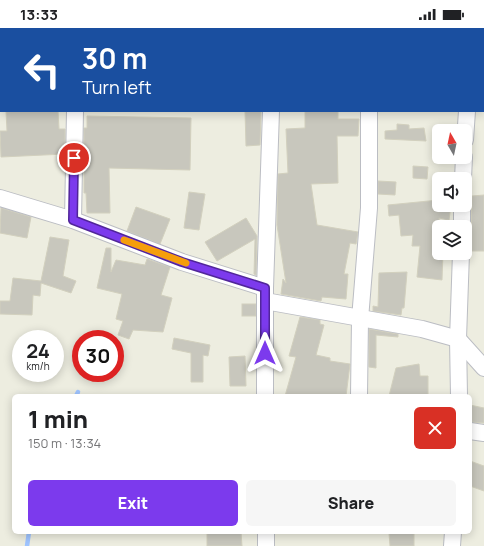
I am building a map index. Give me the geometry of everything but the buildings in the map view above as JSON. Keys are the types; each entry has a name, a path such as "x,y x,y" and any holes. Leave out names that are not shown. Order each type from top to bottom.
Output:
{"street":[{"path":"73,220 75,112"},
{"path":"265,394 265,295 271,112"},
{"path":"359,394 360,319 369,208 369,112"},
{"path":"466,124 467,112"},
{"path":"0,198 73,220 265,295 360,319 422,329 458,339 484,368"},
{"path":"459,394 458,339 461,260"},
{"path":"472,431 484,433"},
{"path":"266,534 266,546"},
{"path":"452,546 453,534"}],"waterway":[{"path":"27,546 29,534"}],"slow traffic":[{"path":"124,240 186,263"}],"route":[{"path":"74,158 73,220 182,262 265,288 265,353"}]}
